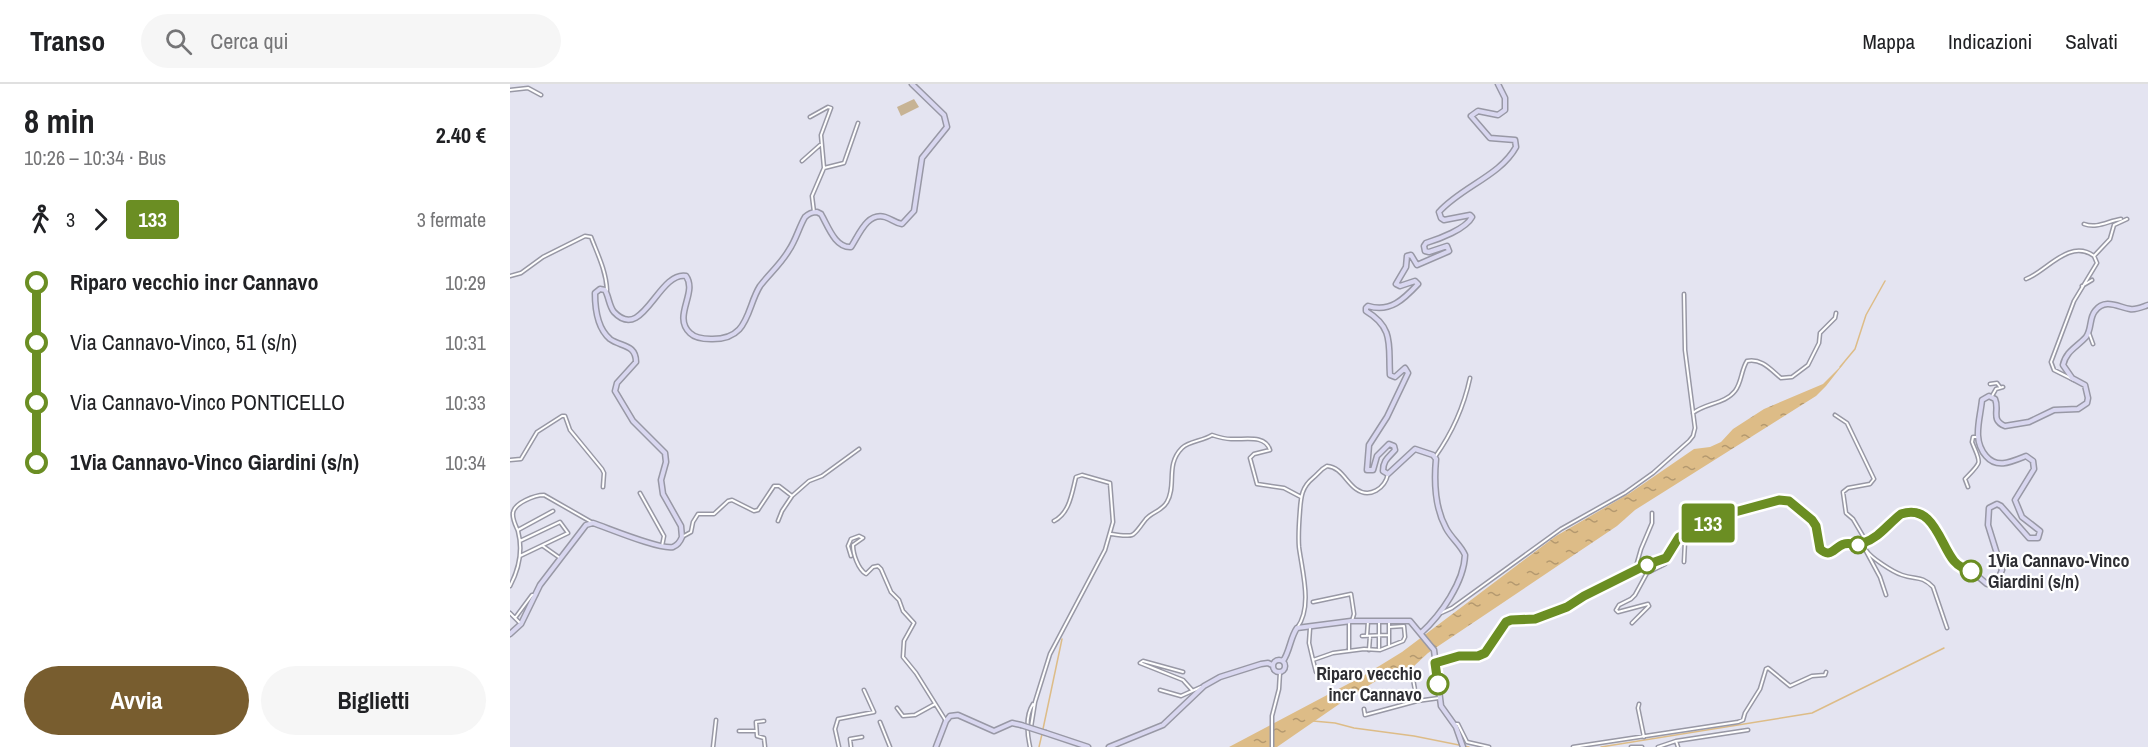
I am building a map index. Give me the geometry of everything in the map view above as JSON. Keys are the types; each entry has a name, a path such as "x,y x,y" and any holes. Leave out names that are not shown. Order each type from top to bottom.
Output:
{"street":[{"path":"510,276 521,273 543,257 585,236 591,237 606,275 606,292 614,312 625,318 633,319 645,311 664,287 679,276 686,276 690,287 683,316 687,330 692,335 708,340 726,337 748,320 761,285 780,264 805,218 814,212 821,214 840,244 848,247 851,247 860,230 874,219 884,217 902,224 911,216 922,158 947,127 944,115 912,84"},
{"path":"1388,474 1383,471 1383,465 1386,458 1393,452 1394,446 1391,444 1385,446 1377,456 1374,468 1370,471 1366,468 1367,449 1387,417 1408,370 1403,368 1395,377 1390,375 1390,344 1387,334 1380,320 1366,311 1366,308 1368,306 1377,309 1388,307 1404,299 1416,287 1418,284 1415,281 1400,286 1396,284 1406,267 1407,256 1411,255 1417,265 1447,252 1449,250 1447,246 1429,252 1425,251 1424,246 1426,243 1442,238 1468,222 1472,217 1470,215 1444,220 1439,212 1458,194 1513,154 1516,147 1515,140 1490,138 1471,116 1478,111 1498,115 1505,110 1505,98 1498,84"},
{"path":"510,90 528,88 541,94"},
{"path":"810,117 828,107 831,108 822,128 820,145 824,168 812,196 814,212"},
{"path":"824,168 844,163 858,123"},
{"path":"802,161 820,145"},
{"path":"2084,224 2096,226 2127,219 2114,225 2110,239 2094,256"},
{"path":"2026,279 2036,276 2044,266 2072,252 2084,251 2094,256 2097,263 2071,309 2051,366 2062,375 2081,382"},
{"path":"2082,286 2092,280"},
{"path":"606,292 600,289 595,293 597,317 603,330 611,340 631,348 636,354 636,362 617,383 615,391 633,421 665,453 666,462 661,480 663,494 681,526 682,537"},
{"path":"1441,613 1452,608 1561,529 1625,493 1653,472 1693,436 1695,431 1683,331 1683,294"},
{"path":"1992,396 1997,402 1995,414 1998,422 2005,426 2028,422 2054,410 2082,407 2088,398 2085,385 2072,378 2063,365 2066,355 2089,331 2094,311 2110,303 2134,309 2148,305"},
{"path":"1693,413 1733,394 1741,381 1745,364 1751,360 1763,363 1781,378 1792,377 1808,365 1819,343 1821,333 1835,318 1836,313"},
{"path":"2089,331 2093,344"},
{"path":"1421,634 1441,613 1462,570 1466,555 1445,528 1434,475 1435,457 1461,409 1470,378"},
{"path":"1632,622 1645,611 1648,604 1618,612 1616,610 1619,605 1631,599 1647,573 1667,562 1666,558 1679,537 1724,515 1784,500 1789,501 1812,520 1816,526 1817,543 1822,552 1831,553 1842,544 1864,542 1879,535 1901,514 1917,513 1926,518 1939,531 1953,560 1959,566 1974,573 1987,584 1997,582 2002,570 1988,525 1989,508 1997,504 2001,506 2028,538 2038,538 2040,531 2022,517 2015,500 2034,465 2033,461 2026,456 2001,465 1996,464 1990,461 1980,449 1978,436 1982,400 2002,388 1997,383 1990,384"},
{"path":"1835,415 1848,423 1873,473 1874,479 1870,484 1848,488 1843,492 1846,513 1853,519 1863,536 1866,551 1880,577 1886,595"},
{"path":"510,460 521,459 537,432 562,416 565,417 570,430 604,472 603,487"},
{"path":"1110,534 1129,536 1139,531 1147,518 1159,511 1168,500 1172,463 1181,449 1212,435 1234,440 1255,438 1269,446 1270,450 1251,456 1257,484 1284,488 1301,497"},
{"path":"1968,487 1965,479 1980,461 1972,442 1973,437 1978,436"},
{"path":"778,521 792,496 809,481 822,476 859,449"},
{"path":"1272,747 1272,716 1279,689 1280,672 1284,669 1283,661 1288,654 1293,633 1301,623 1306,592 1298,527 1301,497 1307,484 1328,466 1337,469 1357,490 1376,492 1382,488 1388,474 1415,449 1435,457"},
{"path":"1031,728 1035,702 1050,654 1105,550 1113,522 1110,483 1083,475 1076,477 1070,502 1059,518 1054,521"},
{"path":"510,586 520,555 514,509 538,495 544,495 593,522 662,546 675,546 682,537 691,532 696,515 714,514 730,500 756,511 774,486 779,486 792,496"},
{"path":"640,493 664,536 662,546"},
{"path":"518,530 553,511"},
{"path":"1635,570 1652,524 1652,513"},
{"path":"520,542 560,522 568,533 520,555"},
{"path":"510,634 521,624 540,585 560,558 586,525 593,522"},
{"path":"1684,562 1685,541 1697,528"},
{"path":"850,556 848,546 851,538 858,536 863,538 853,545 853,551 862,572 866,574 873,567 878,566 882,569 891,592 914,623 904,641 903,657 916,673 946,721"},
{"path":"543,546 560,558"},
{"path":"1866,551 1892,570 1904,576 1920,577 1929,583 1933,587 1947,628"},
{"path":"1435,663 1459,656 1478,656 1485,653 1506,622 1535,619 1567,607 1635,570 1666,558"},
{"path":"1313,602 1351,594 1354,614 1350,621 1349,652"},
{"path":"515,618 532,595 536,595"},
{"path":"510,613 521,624"},
{"path":"1297,628 1350,621 1379,621 1406,629 1403,641 1389,647 1379,650 1364,649 1333,653 1313,660"},
{"path":"1368,621 1369,650"},
{"path":"1379,621 1379,650"},
{"path":"1389,624 1410,621 1434,651 1442,706 1455,726 1463,747"},
{"path":"1389,624 1389,647"},
{"path":"1310,625 1309,644 1316,672"},
{"path":"1362,636 1389,635"},
{"path":"1272,665 1278,660 1283,661"},
{"path":"1183,672 1143,661 1140,663 1183,680 1192,690"},
{"path":"1160,690 1177,696 1220,677 1261,664 1272,665"},
{"path":"1272,665 1274,671 1280,672"},
{"path":"1573,747 1743,720 1744,713 1760,690 1766,669 1768,668 1790,686 1812,676 1826,675 1826,672"},
{"path":"1413,679 1417,702"},
{"path":"1109,747 1163,724 1204,686"},
{"path":"839,747 836,729 838,719 874,712 864,690"},
{"path":"1364,710 1365,715 1440,698"},
{"path":"1030,747 1027,730 1028,718 1030,708 1035,702"},
{"path":"897,708 903,716 915,715 935,704"},
{"path":"1639,704 1644,737"},
{"path":"936,747 946,721 950,716 958,715 994,731 1012,723 1088,747"},
{"path":"713,747 716,720"},
{"path":"765,721 756,722 757,736 764,738 765,747"},
{"path":"880,722 890,747"},
{"path":"1455,726 1458,724 1467,742 1489,747"},
{"path":"1658,747 1676,741 1748,730"},
{"path":"739,731 756,731"},
{"path":"851,747 850,739 862,737"},
{"path":"1676,741 1678,747"},
{"path":"1631,747 1642,747"}],"shaded area":[{"path":"914,99 919,107 901,116 897,107"}],"water":[{"path":"1845,362 1816,396 1635,510 1617,526 1428,653 1414,666 1394,670 1348,698 1277,747 1229,747 1363,676 1402,652 1556,536 1630,493 1694,449 1710,447 1721,442 1733,429 1764,409 1823,384"}],"waterway":[{"path":"1840,367 1855,349 1866,315 1885,281"},
{"path":"1043,729 1062,639"},
{"path":"1601,747 1812,713 1944,648"},
{"path":"1313,721 1414,736 1469,747"},
{"path":"1039,747 1042,734"}],"bus line":[{"name":"133","path":"1438,684 1435,663 1459,656 1478,656 1485,653 1506,622 1535,619 1567,607 1646,565 1666,558 1679,537 1724,515 1779,500 1789,501 1812,520 1816,526 1817,543 1822,552 1827,554 1842,544 1859,545 1868,541 1879,535 1905,512 1917,513 1926,518 1939,531 1953,560 1959,566 1971,571"}],"place":[{"name":"1Via Cannavo-Vinco Giardini (s/n)","path":"1971,571"},
{"name":"Riparo vecchio incr Cannavo","path":"1438,684"}]}
